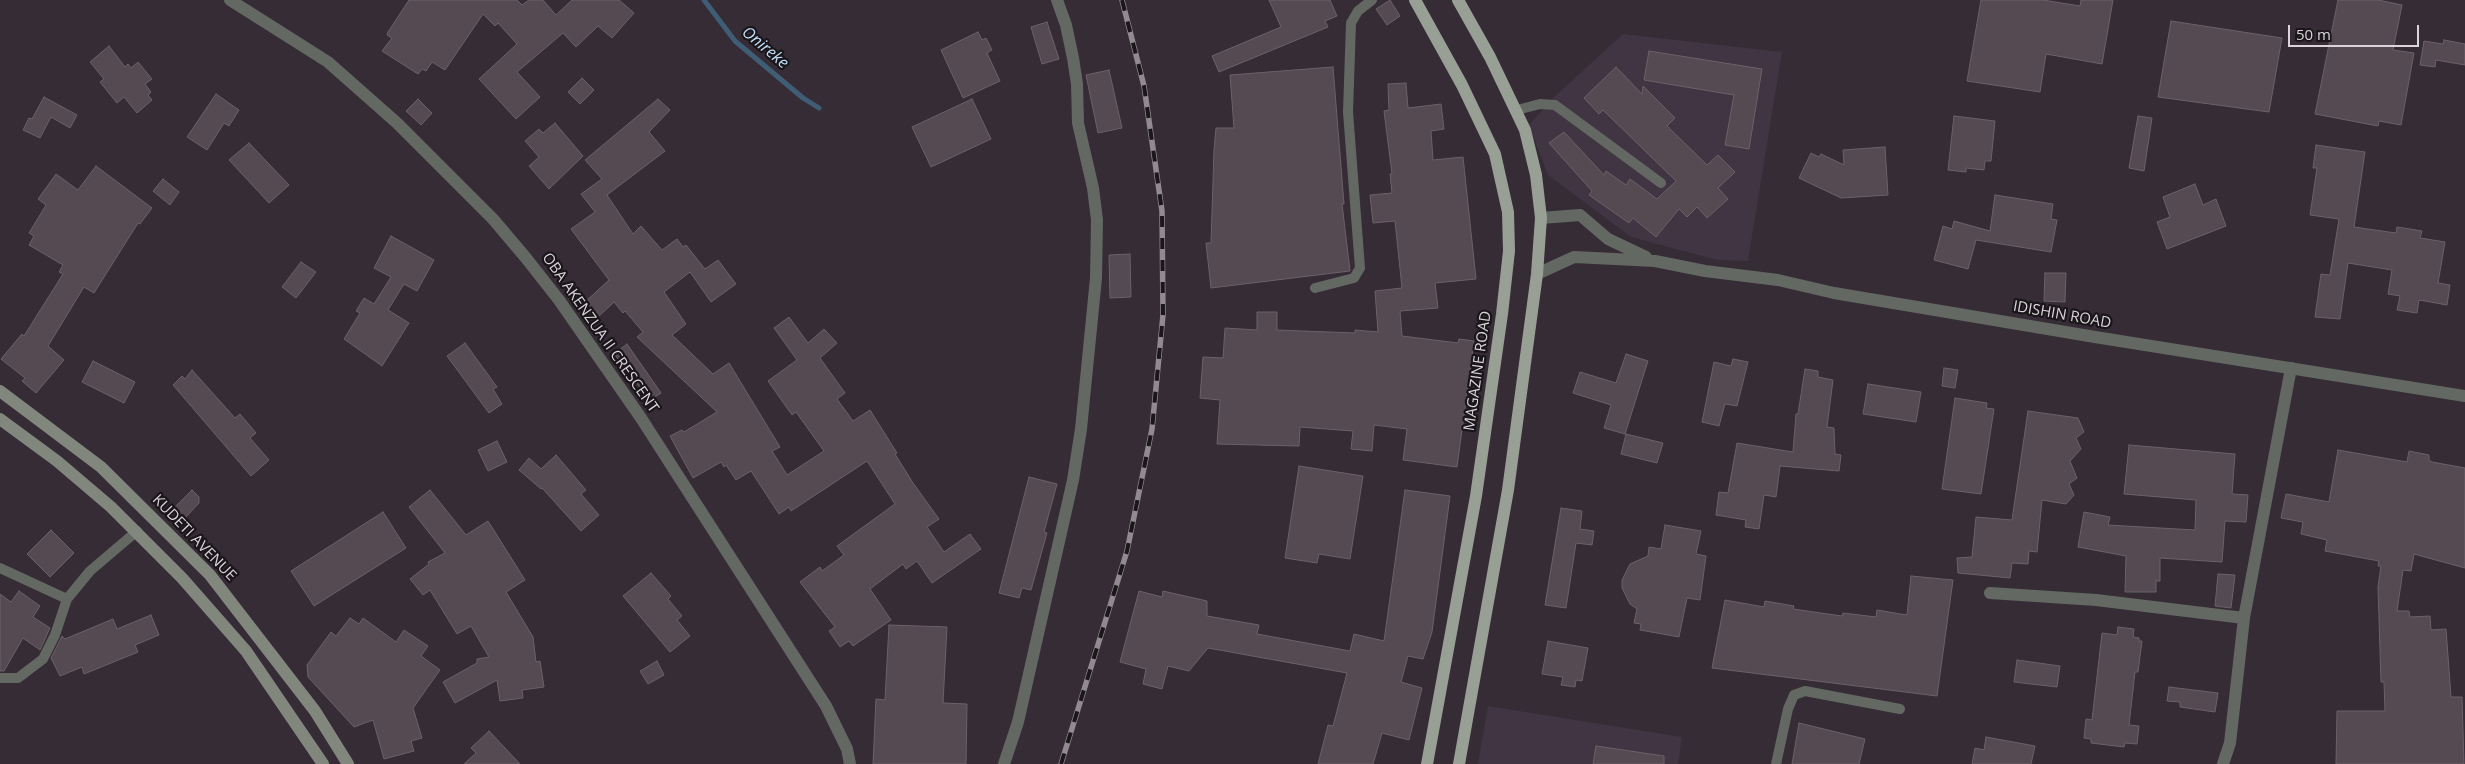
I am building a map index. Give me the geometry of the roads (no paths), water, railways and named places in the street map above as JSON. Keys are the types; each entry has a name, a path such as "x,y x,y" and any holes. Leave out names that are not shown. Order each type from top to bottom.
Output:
{"main road":[{"name":"MAGAZINE ROAD","path":"1415,0 1471,102 1495,154 1508,212 1509,251 1476,496 1427,764"},
{"path":"1458,0 1525,130 1534,166 1541,218 1537,274 1508,490 1459,764"},
{"name":"KUDETI AVENUE","path":"0,391 101,467 210,575 315,711 348,764"},
{"path":"0,419 57,461 136,531 214,612 246,651 323,764"}],"street":[{"name":"OBA AKENZUA II CRESCENT","path":"230,0 328,62 397,123 486,212 526,258 559,300 641,418 826,706 847,749 850,764"},
{"path":"1004,764 1018,722 1073,480 1081,430 1096,278 1097,220 1094,196 1078,123 1077,84 1073,58 1066,25 1057,0"},
{"path":"1541,218 1580,215 1608,239 1655,261"},
{"path":"1537,274 1574,257 1655,261"},
{"name":"IDISHIN ROAD","path":"1655,261 1705,271 1778,280 1834,293 2095,337 2465,396"},
{"path":"2224,764 2230,742 2244,618 2291,368"},
{"path":"1990,593 2096,600 2244,618"}],"lane":[{"path":"1315,288 1354,278 1360,268 1348,112 1351,23 1358,11 1372,0"},
{"path":"1516,110 1540,104 1555,105 1661,183"},
{"path":"0,678 18,678 42,659 55,636 67,599 90,571 136,531"},
{"path":"0,568 67,599"},
{"path":"1776,764 1788,709 1794,695 1805,691 1900,709"}],"waterway":[{"name":"Onireke","path":"704,0 735,41 803,98 819,108"}],"railway":[{"path":"1061,764 1127,551 1152,429 1163,315 1162,211 1144,86 1122,0"}]}
